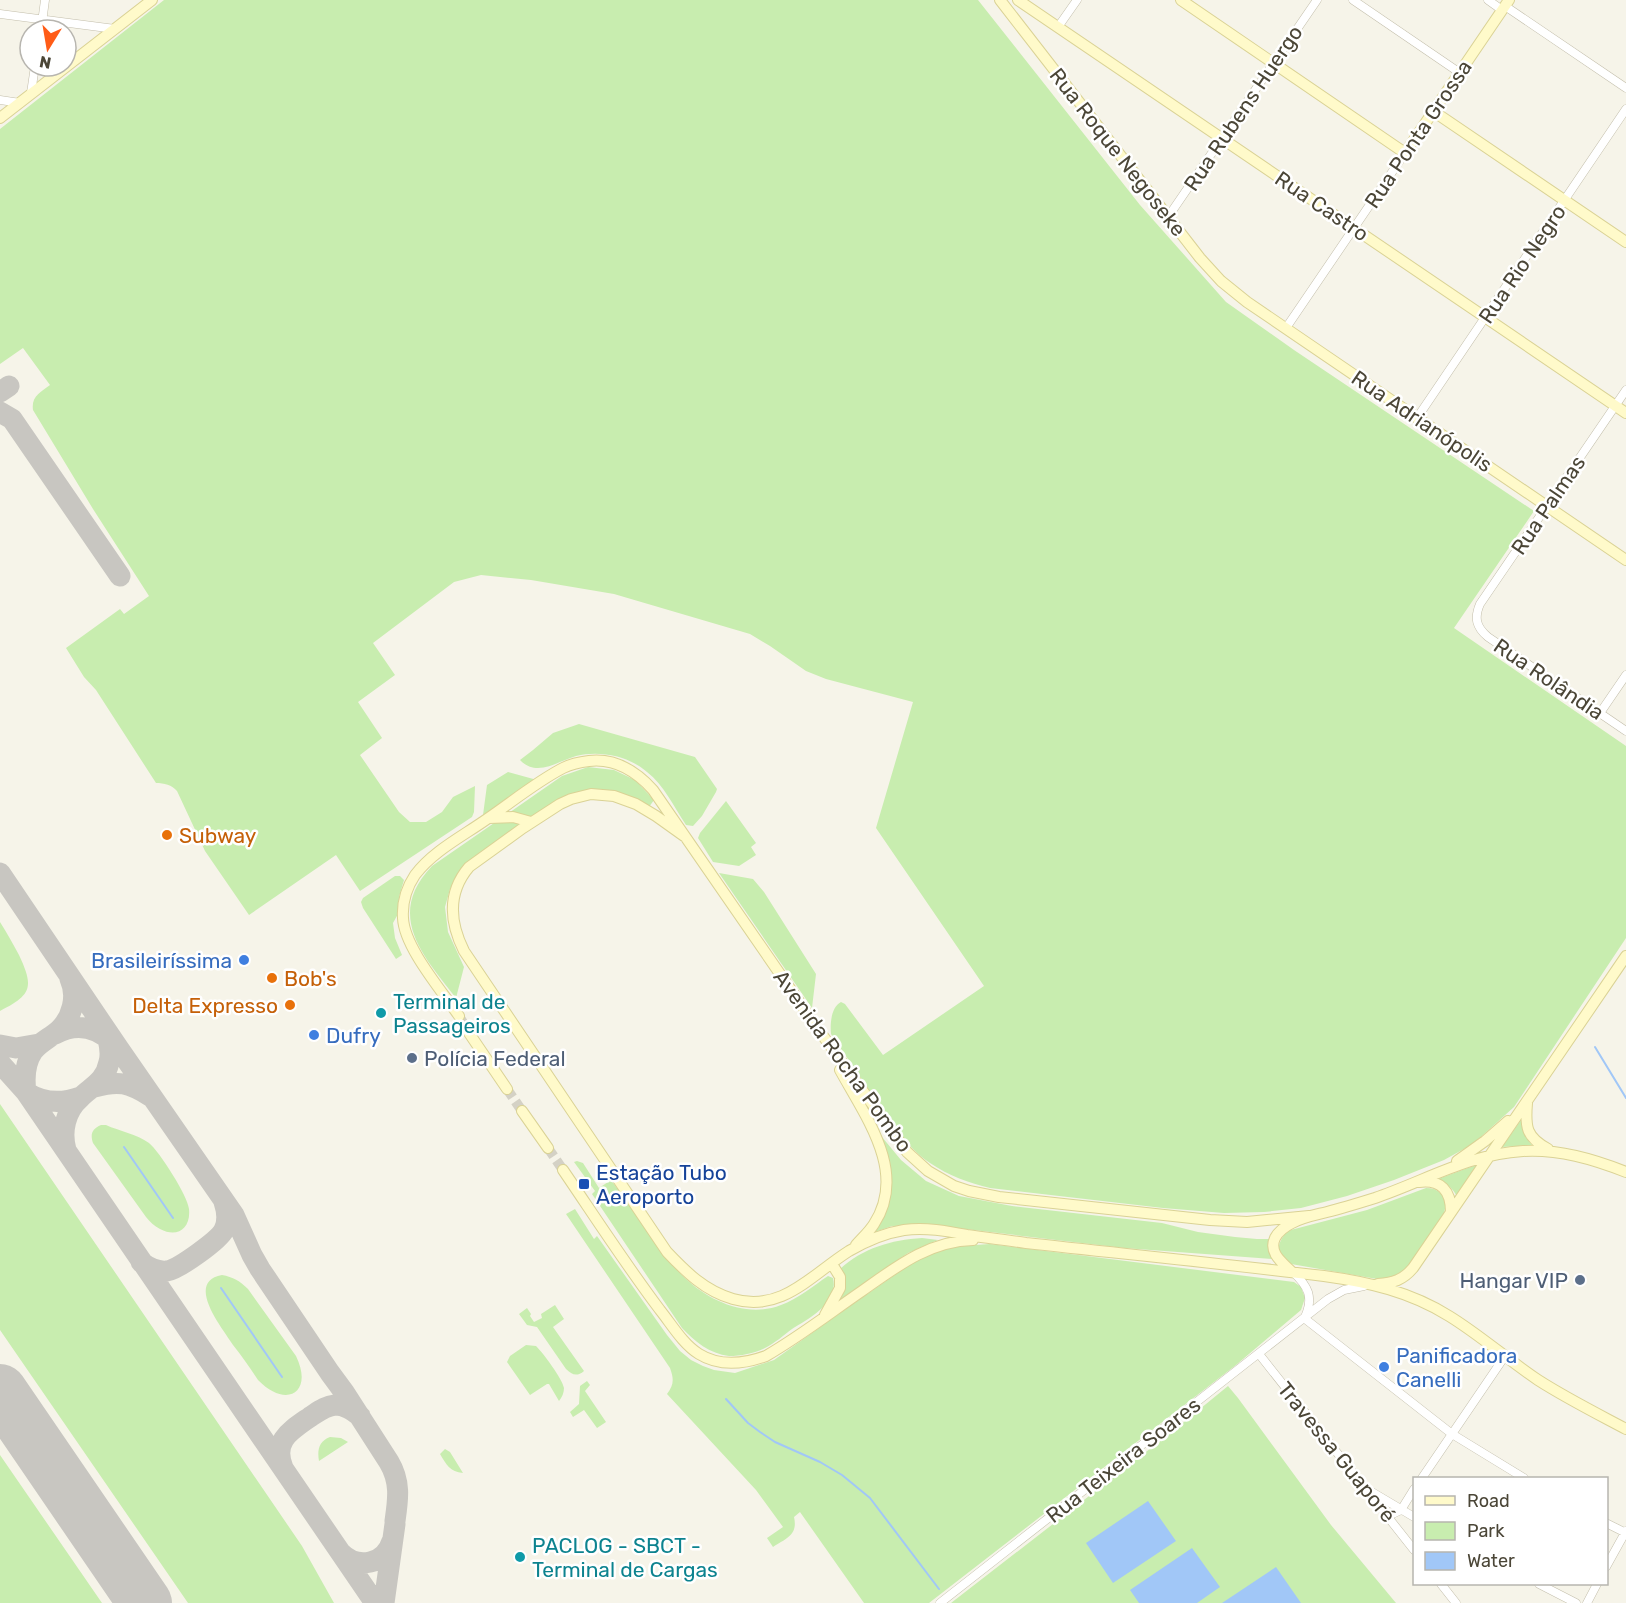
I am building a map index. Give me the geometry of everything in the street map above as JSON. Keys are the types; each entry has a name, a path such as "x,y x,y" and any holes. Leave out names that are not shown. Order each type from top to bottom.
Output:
{"main road":[{"path":"0,118 152,0"},
{"name":"Rua Roque Negoseke","path":"1000,0 1200,258 1221,281"},
{"path":"1180,0 1405,153"},
{"path":"1018,22 1022,12 1022,3"},
{"name":"Rua Castro","path":"1022,3 1626,413"},
{"name":"Rua Ponta Grossa","path":"1405,153 1505,5"},
{"path":"1433,111 1626,242"},
{"name":"Rua Adrianópolis","path":"1221,281 1247,302 1626,560"},
{"name":"Avenida Rocha Pombo","path":"459,1016 411,947 405,932 404,902 412,880 422,866 440,851 564,767 576,763 606,761 618,764 642,779 652,790 818,1029 907,1152 928,1171 954,1186 999,1197 1210,1220 1247,1222 1309,1216"},
{"name":"Avenida Rocha Pombo","path":"684,836 636,804 614,796 591,794 572,799 531,822 478,860 462,875 452,904 454,927 469,958 668,1252 694,1279 718,1293 755,1303 779,1298 796,1289 849,1251 874,1239 905,1230 940,1230 1001,1240 1293,1272 1372,1284"},
{"path":"489,818 513,818 531,822"},
{"name":"Rua Teixeira Soares","path":"1372,1284 1391,1283 1404,1277 1413,1268 1626,956"},
{"path":"818,1029 875,1135 885,1159 886,1185 881,1211 869,1230 849,1251"},
{"path":"469,1033 507,1089"},
{"path":"1527,1101 1526,1126 1530,1135 1536,1142 1551,1151"},
{"name":"Rua Teixeira Soares","path":"1443,1170 1485,1141 1527,1101"},
{"path":"522,1111 548,1148"},
{"path":"1293,1272 1274,1252 1276,1236 1292,1223 1368,1200 1443,1170 1490,1155 1525,1150 1551,1151 1583,1157 1626,1172"},
{"name":"Avenida Rocha Pombo","path":"563,1170 681,1338 700,1355 726,1363 754,1360 777,1349 898,1265 920,1253 951,1242 1001,1240"},
{"path":"1415,1183 1431,1182 1444,1189 1450,1198 1451,1212"},
{"path":"823,1318 840,1288 840,1277 832,1264"},
{"path":"1372,1284 1408,1296 1441,1311 1561,1394 1626,1429"}],"street":[{"path":"42,18 45,0"},
{"path":"1058,27 1077,0"},
{"name":"Rua Rubens Huergo","path":"1168,217 1317,0"},
{"path":"1353,0 1460,73"},
{"path":"1488,0 1505,5 1626,88"},
{"path":"0,14 28,18"},
{"path":"78,24 115,29"},
{"path":"32,93 34,78"},
{"path":"0,100 20,103"},
{"name":"Rua Rio Negro","path":"1417,418 1626,110"},
{"name":"Rua Ponta Grossa","path":"1286,328 1405,153"},
{"name":"Rua Palmas","path":"1476,622 1480,604 1626,390"},
{"name":"Rua Rolândia","path":"1476,622 1478,628 1488,637 1626,731"},
{"path":"1600,713 1626,675"},
{"path":"1293,1272 1303,1281 1310,1300 1304,1318 1452,1434 1521,1477"},
{"name":"Rua Teixeira Soares","path":"941,1603 1336,1294 1354,1287 1372,1284"},
{"name":"Travessa Guaporé","path":"1259,1354 1413,1549"},
{"path":"1423,1477 1505,1356"},
{"path":"1361,1484 1413,1516"},
{"path":"1390,1504 1385,1507 1386,1514 1401,1510 1413,1491"},
{"path":"1608,1524 1626,1532 1608,1564"},
{"path":"1442,1585 1456,1603"},
{"path":"1541,1585 1576,1603"},
{"path":"1587,1603 1596,1585"}],"green space":[{"path":"164,0 978,0 1140,205 1226,302 1534,511 1454,628 1626,746 1626,938 1514,1107 1473,1144 1444,1160 1394,1180 1301,1208 1224,1213 990,1188 967,1181 944,1172 913,1149 885,1114 831,1034 833,1012 841,1002 845,1004 883,1055 984,986 876,828 913,702 826,679 806,671 750,634 614,594 531,580 481,575 454,582 373,643 395,675 358,702 382,738 360,755 399,812 410,822 426,822 442,812 453,797 475,786 472,817 360,891 336,855 249,915 205,851 177,791 168,785 156,783 66,648 120,609 124,614 149,596 33,410 35,398 50,385 23,348 0,364 0,129 65,78 78,78 78,68"},
{"path":"579,724 695,757 717,789 702,816 693,826 686,825 653,777 640,766 623,758 604,754 585,754 540,768 533,768 520,760 553,733"},
{"path":"588,767 614,770 635,780 654,800 649,807 580,792 458,874 450,889 445,907 448,932 464,967 456,998 432,967 414,935 410,918 411,901 418,884 432,866 562,776"},
{"path":"508,772 537,780 483,815 487,785"},
{"path":"726,801 756,843 751,847 756,855 739,866 713,862 698,838"},
{"path":"719,873 753,879 764,892 816,974 812,1008"},
{"path":"395,876 400,876 404,880 399,897 398,914 393,923 395,938 402,955 396,959 361,902 363,898"},
{"path":"0,922 19,955 28,983 24,995 19,1000 0,1011"},
{"path":"0,1104 302,1546 334,1603 188,1603 0,1330"},
{"path":"1521,1120 1524,1134 1532,1145 1502,1147"},
{"path":"101,1125 144,1140 159,1155 179,1185 189,1209 188,1222 182,1230 166,1232 156,1227 146,1217 93,1143 92,1132"},
{"path":"882,1137 901,1160 926,1181 959,1196 1012,1206 1162,1223 1198,1232 1272,1239 1273,1259 1124,1248 931,1225 892,1226 875,1232 884,1209 889,1165"},
{"path":"574,1162 583,1163 599,1188 611,1180 676,1269 695,1287 718,1301 743,1308 768,1309 793,1299 828,1276 833,1278 832,1295 822,1309 761,1350 729,1356 709,1350 682,1328 592,1194 595,1191"},
{"path":"1476,1165 1479,1166 1457,1197 1449,1186 1438,1179"},
{"path":"1426,1188 1437,1190 1440,1193 1445,1201 1445,1211 1402,1276 1377,1279 1291,1264 1280,1253 1279,1245 1287,1231 1367,1210"},
{"path":"575,1209 594,1239 597,1236 680,1351 703,1366 735,1373 774,1360 925,1254 961,1246 990,1244 1294,1282 1301,1287 1305,1298 1301,1310 1236,1365 929,1603 864,1603 800,1512 794,1517 793,1532 773,1547 767,1538 783,1527 756,1490 667,1394 673,1382 670,1368 566,1214"},
{"path":"922,1238 938,1240 908,1253 840,1300 845,1284 840,1269 849,1262 878,1246"},
{"path":"222,1275 236,1280 248,1289 296,1356 302,1379 299,1388 294,1393 278,1394 258,1380 215,1318 206,1296 206,1287 211,1279"},
{"path":"555,1305 564,1319 553,1327 584,1371 577,1375 566,1369 537,1327 527,1325 519,1314 527,1308 534,1322 542,1318 541,1314"},
{"path":"526,1345 536,1346 560,1378 564,1388 559,1401 549,1384 530,1395 507,1362 510,1356"},
{"path":"587,1381 590,1385 585,1391 606,1422 597,1428 584,1410 573,1417 570,1412 579,1404 580,1386"},
{"path":"1228,1386 1331,1525 1396,1603 951,1603 1173,1431"},
{"path":"330,1437 341,1438 348,1442 319,1461 320,1446"},
{"path":"445,1449 450,1452 463,1473 455,1471 446,1464 440,1454"},
{"path":"0,1455 102,1603 0,1603"}],"water":[{"path":"1148,1501 1176,1541 1113,1583 1086,1543"},
{"path":"1192,1548 1220,1587 1197,1603 1139,1603 1130,1590"},
{"path":"1276,1567 1301,1603 1222,1603"}],"waterway":[{"path":"1595,1047 1626,1098"},
{"path":"124,1147 173,1218"},
{"path":"221,1288 282,1377"},
{"path":"726,1399 748,1423 760,1432 775,1442 820,1462 842,1475 870,1498 939,1589"}],"taxiway":[{"path":"0,392 9,386"},
{"path":"0,412 12,419 120,576"},
{"path":"0,873 234,1215 260,1269 389,1462 397,1484 395,1521"},
{"path":"26,1092 26,1071 30,1056 39,1045 64,1025 70,1013 73,999 70,979"},
{"path":"55,1034 70,1028 85,1028 99,1032 112,1042"},
{"path":"66,1150 64,1129 71,1109 98,1083 107,1069 110,1055 107,1034"},
{"path":"0,1045 16,1048 39,1044"},
{"path":"0,1063 26,1092 375,1603"},
{"path":"95,1087 124,1084 150,1096"},
{"path":"26,1092 52,1101 66,1101 80,1097"},
{"path":"141,1262 154,1269 167,1271 198,1254 224,1230 227,1223 224,1202"},
{"path":"283,1468 280,1459 281,1444 290,1432 310,1417 335,1405 345,1407 360,1416"},
{"path":"384,1603 395,1524"},
{"path":"341,1553 355,1562 370,1562 383,1555 392,1541"}],"runway":[{"path":"0,1391 145,1603"}],"tunnel":[{"path":"459,1016 469,1033"},
{"path":"507,1089 522,1111"},
{"path":"548,1148 563,1170"}],"place":[{"name":"Subway","path":"167,835"},
{"name":"Brasileiríssima","path":"244,960"},
{"name":"Bob's","path":"272,978"},
{"name":"Delta Expresso","path":"290,1005"},
{"name":"Terminal de Passageiros","path":"381,1013"},
{"name":"Dufry","path":"314,1035"},
{"name":"Polícia Federal","path":"412,1058"},
{"name":"Estação Tubo Aeroporto","path":"584,1184"},
{"name":"Hangar VIP","path":"1580,1280"},
{"name":"Panificadora Canelli","path":"1384,1367"},
{"name":"PACLOG - SBCT - Terminal de Cargas","path":"520,1557"}]}
